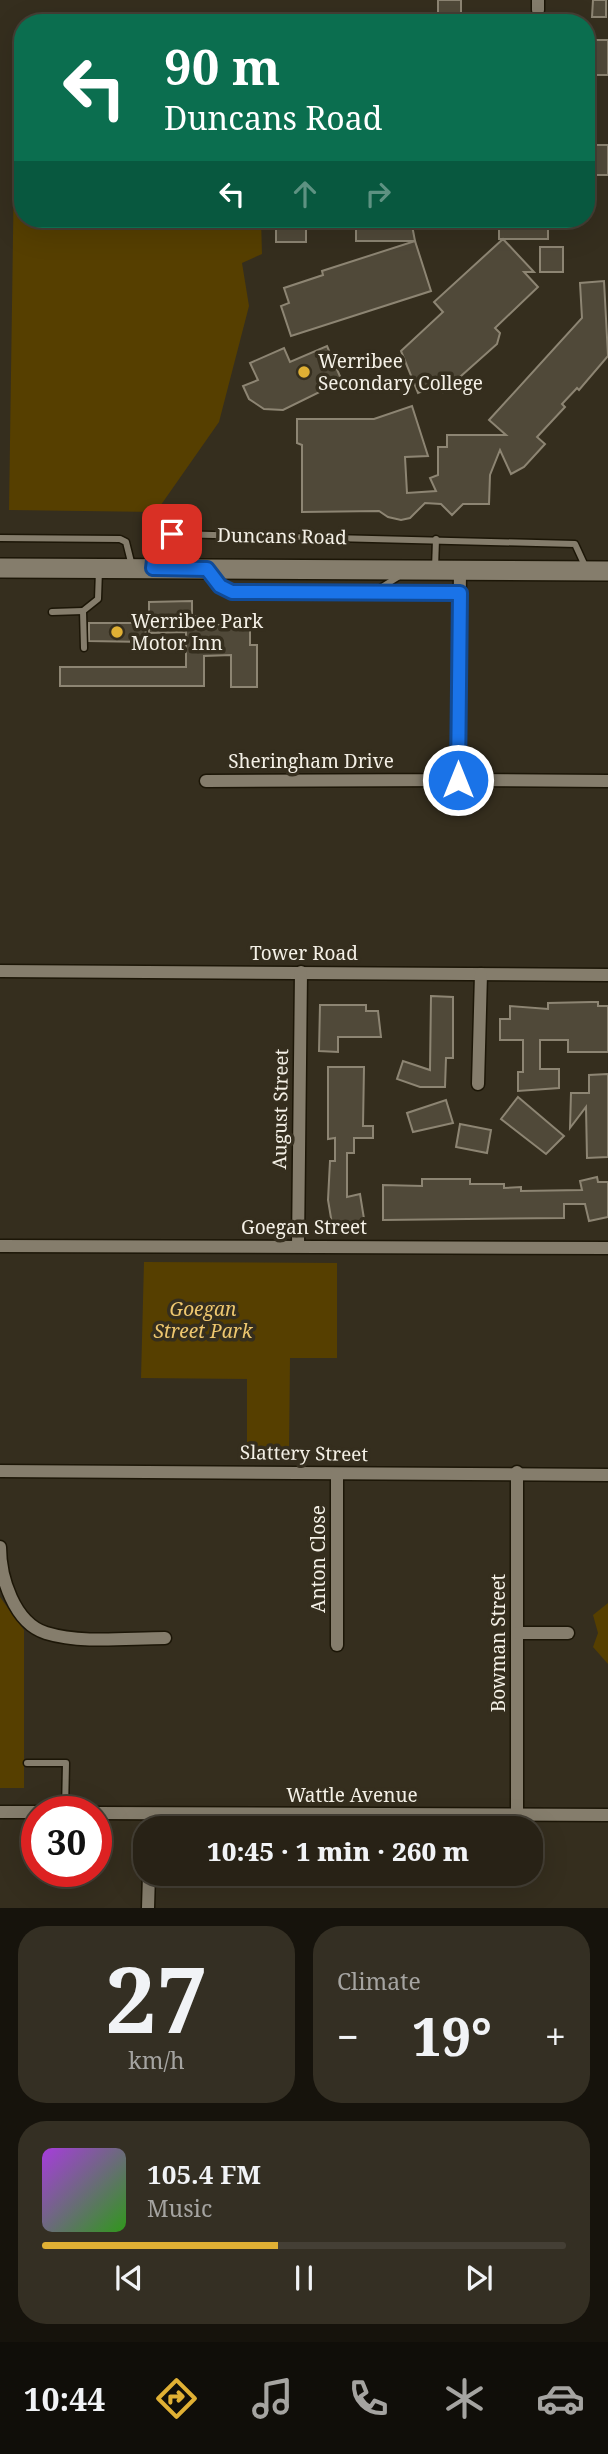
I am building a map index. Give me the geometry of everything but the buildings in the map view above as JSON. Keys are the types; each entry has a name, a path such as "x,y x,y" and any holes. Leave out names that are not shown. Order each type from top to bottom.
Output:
{"main road":[{"name":"Duncans Road","path":"0,568 608,570"}],"street":[{"path":"458,780 460,570"},
{"name":"Sheringham Drive","path":"206,781 608,782"},
{"name":"Tower Road","path":"0,971 608,975"},
{"name":"August Street","path":"298,1246 301,972"},
{"path":"478,1084 481,974"},
{"name":"Goegan Street","path":"0,1246 608,1248"},
{"name":"Slattery Street","path":"0,1471 337,1474 517,1472 608,1475"},
{"name":"Bowman Street","path":"517,1472 517,1814"},
{"name":"Anton Close","path":"337,1474 337,1645"},
{"path":"0,1547 5,1586 21,1613 44,1632 72,1637 165,1638"},
{"path":"518,1633 568,1633"},
{"path":"0,1812 21,1812"},
{"name":"Wattle Avenue","path":"112,1813 608,1815"},
{"path":"148,1908 149,1886"}],"lane":[{"name":"Duncans Road","path":"143,569 161,537 172,534 575,544 587,570"},
{"path":"0,538 120,539 126,542 143,569"},
{"path":"435,570 436,539"},
{"path":"52,612 83,611 98,599 99,569"},
{"name":"Duncans Road","path":"207,569 220,586 232,592 460,593"},
{"name":"Duncans Road","path":"367,593 387,586 407,570"},
{"path":"83,611 83,648"},
{"path":"27,1763 66,1763 65,1796"}],"green space":[{"path":"14,168 14,228 261,228 262,254 242,263 249,306 219,422 156,512 9,510"},
{"name":"Goegan Street Park","path":"144,1262 337,1263 337,1358 290,1358 289,1453 247,1453 247,1379 141,1378"},
{"path":"0,1597 24,1630 24,1788 0,1788"},
{"path":"608,1603 608,1664 593,1647 598,1633 593,1615"}],"place":[{"name":"Werribee Secondary College","path":"304,372"},
{"name":"Werribee Park Motor Inn","path":"117,632"}],"route":[{"path":"172,534 161,537 156,544 153,568 207,569 220,586 232,592 460,593 458,780"}]}
